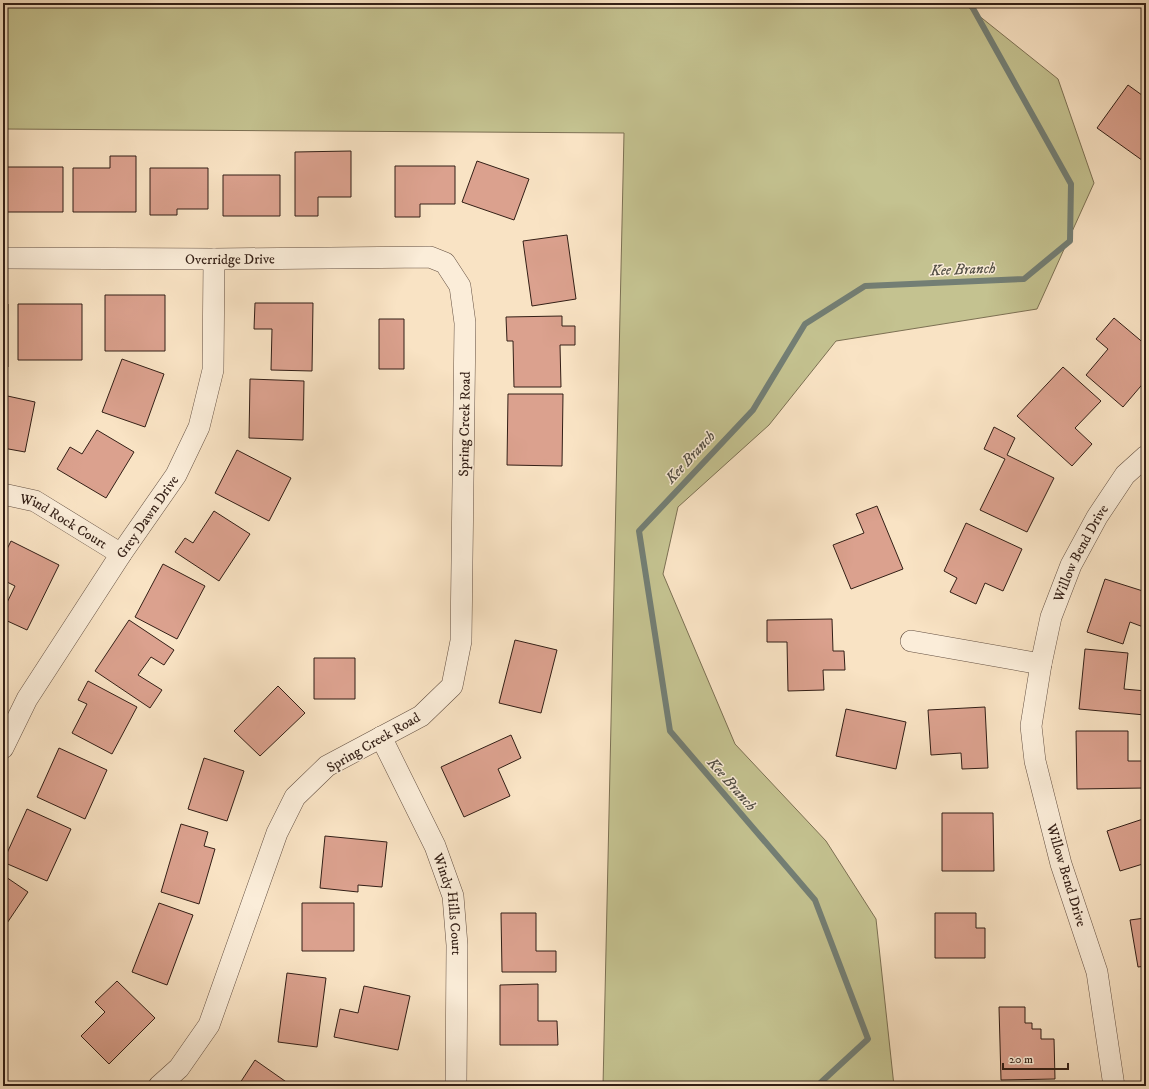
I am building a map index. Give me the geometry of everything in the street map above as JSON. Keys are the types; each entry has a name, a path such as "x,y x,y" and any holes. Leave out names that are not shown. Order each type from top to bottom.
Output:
{"street":[{"name":"Overridge Drive","path":"3,258 214,259 430,257 445,263 452,270"},
{"name":"Grey Dawn Drive","path":"3,748 27,699 121,554 176,475 199,427 213,370 214,259"},
{"name":"Spring Creek Road","path":"159,1086 179,1068 209,1025 277,833 295,797 327,766 421,716 452,686 461,641 466,323 460,286 452,270"},
{"name":"Willow Bend Drive","path":"1114,1086 1097,972 1061,864 1036,761 1031,726 1041,664 1051,617 1071,565 1097,517 1125,475 1146,456"},
{"name":"Wind Rock Court","path":"3,494 35,501 121,554"},
{"path":"911,641 1041,664"},
{"name":"Windy Hills Court","path":"381,737 435,846 453,896 457,945 456,1086"}],"shaded area":[{"path":"3,3 963,3 1058,79 1094,183 1037,309 836,341 769,425 678,507 663,574 735,744 826,841 876,919 894,1086 603,1086 624,133 3,129"}],"building":[{"path":"1128,85 1146,98 1146,163 1097,128"},
{"path":"351,151 351,197 318,197 318,216 295,216 295,152"},
{"path":"110,156 136,156 136,212 73,212 73,168 110,168"},
{"path":"477,161 529,179 514,220 462,202"},
{"path":"395,166 455,166 455,204 420,204 420,217 395,217"},
{"path":"3,167 63,167 63,212 3,212"},
{"path":"150,168 208,168 208,209 177,209 177,215 150,215"},
{"path":"223,175 280,175 280,216 223,216"},
{"path":"567,235 576,299 532,306 523,241"},
{"path":"105,295 165,295 165,351 105,351"},
{"path":"255,303 313,303 312,371 271,370 272,329 254,329"},
{"path":"3,304 8,304 8,367 3,367"},
{"path":"18,304 82,304 82,360 18,360"},
{"path":"562,316 562,326 575,326 575,345 560,345 561,387 514,387 513,341 507,341 506,317"},
{"path":"1114,318 1146,345 1146,380 1123,407 1086,375 1108,349 1096,339"},
{"path":"379,319 404,319 404,369 379,369"},
{"path":"122,359 164,374 145,427 102,412"},
{"path":"1063,367 1101,401 1075,428 1092,444 1072,466 1017,416"},
{"path":"250,379 304,381 303,440 249,438"},
{"path":"508,394 563,394 562,466 507,465"},
{"path":"3,395 35,402 25,452 3,448"},
{"path":"994,427 1015,438 1007,455 1054,478 1027,532 980,510 1005,459 984,449"},
{"path":"97,430 134,452 106,498 57,469 70,447 82,454"},
{"path":"237,450 291,478 269,521 215,493"},
{"path":"877,506 903,569 851,589 833,545 864,533 856,514"},
{"path":"214,511 250,534 219,581 175,552 185,538 193,543"},
{"path":"966,523 1022,549 1003,591 985,583 976,604 950,592 957,578 944,571"},
{"path":"11,541 59,565 27,630 3,619 3,611 15,586 3,580 3,557"},
{"path":"163,564 205,586 177,639 135,617"},
{"path":"1105,579 1146,592 1146,628 1130,622 1123,644 1087,632"},
{"path":"832,619 833,651 844,651 845,670 823,670 824,690 788,691 787,642 767,642 767,620"},
{"path":"129,620 174,650 164,665 151,657 138,675 162,690 150,708 95,671"},
{"path":"515,640 557,650 541,713 499,703"},
{"path":"1085,649 1128,653 1124,689 1146,691 1145,715 1079,709"},
{"path":"314,658 355,658 355,699 314,699"},
{"path":"88,681 137,707 112,754 72,733 87,704 78,700"},
{"path":"278,686 305,713 260,756 234,731"},
{"path":"985,707 988,768 962,769 961,753 931,755 928,710"},
{"path":"846,709 906,722 896,769 836,756"},
{"path":"1076,731 1128,731 1128,761 1145,761 1145,788 1077,789"},
{"path":"511,735 521,758 498,769 510,796 464,817 441,767"},
{"path":"59,748 107,770 85,819 37,797"},
{"path":"204,758 244,771 227,821 188,809"},
{"path":"27,809 71,829 47,881 3,862"},
{"path":"942,813 993,813 994,871 942,871"},
{"path":"1146,818 1146,863 1120,871 1107,831"},
{"path":"181,824 208,832 204,846 215,849 199,904 161,892"},
{"path":"325,836 387,842 382,887 358,885 358,892 320,888"},
{"path":"3,875 28,892 3,929"},
{"path":"159,903 193,915 167,985 132,972"},
{"path":"302,903 354,903 354,951 302,951"},
{"path":"1146,906 1146,966 1138,967 1130,920 1145,918 1143,907"},
{"path":"501,913 536,913 536,951 556,951 556,972 502,972"},
{"path":"935,913 976,913 976,928 985,928 985,958 935,958"},
{"path":"287,973 326,978 317,1047 278,1042"},
{"path":"117,981 155,1018 109,1064 81,1036 105,1012 95,1002"},
{"path":"538,984 538,1021 557,1021 558,1045 500,1045 500,985"},
{"path":"364,986 410,996 398,1050 334,1037 340,1009 358,1013"},
{"path":"999,1007 1025,1007 1025,1023 1032,1023 1032,1029 1041,1029 1041,1039 1054,1039 1055,1079 1001,1080"},
{"path":"255,1060 292,1086 238,1086"}],"waterway":[{"name":"Kee Branch","path":"817,1086 868,1039 815,900 670,731 639,531 753,410 805,324 865,286 1024,279 1070,241 1071,184 970,3"}]}
